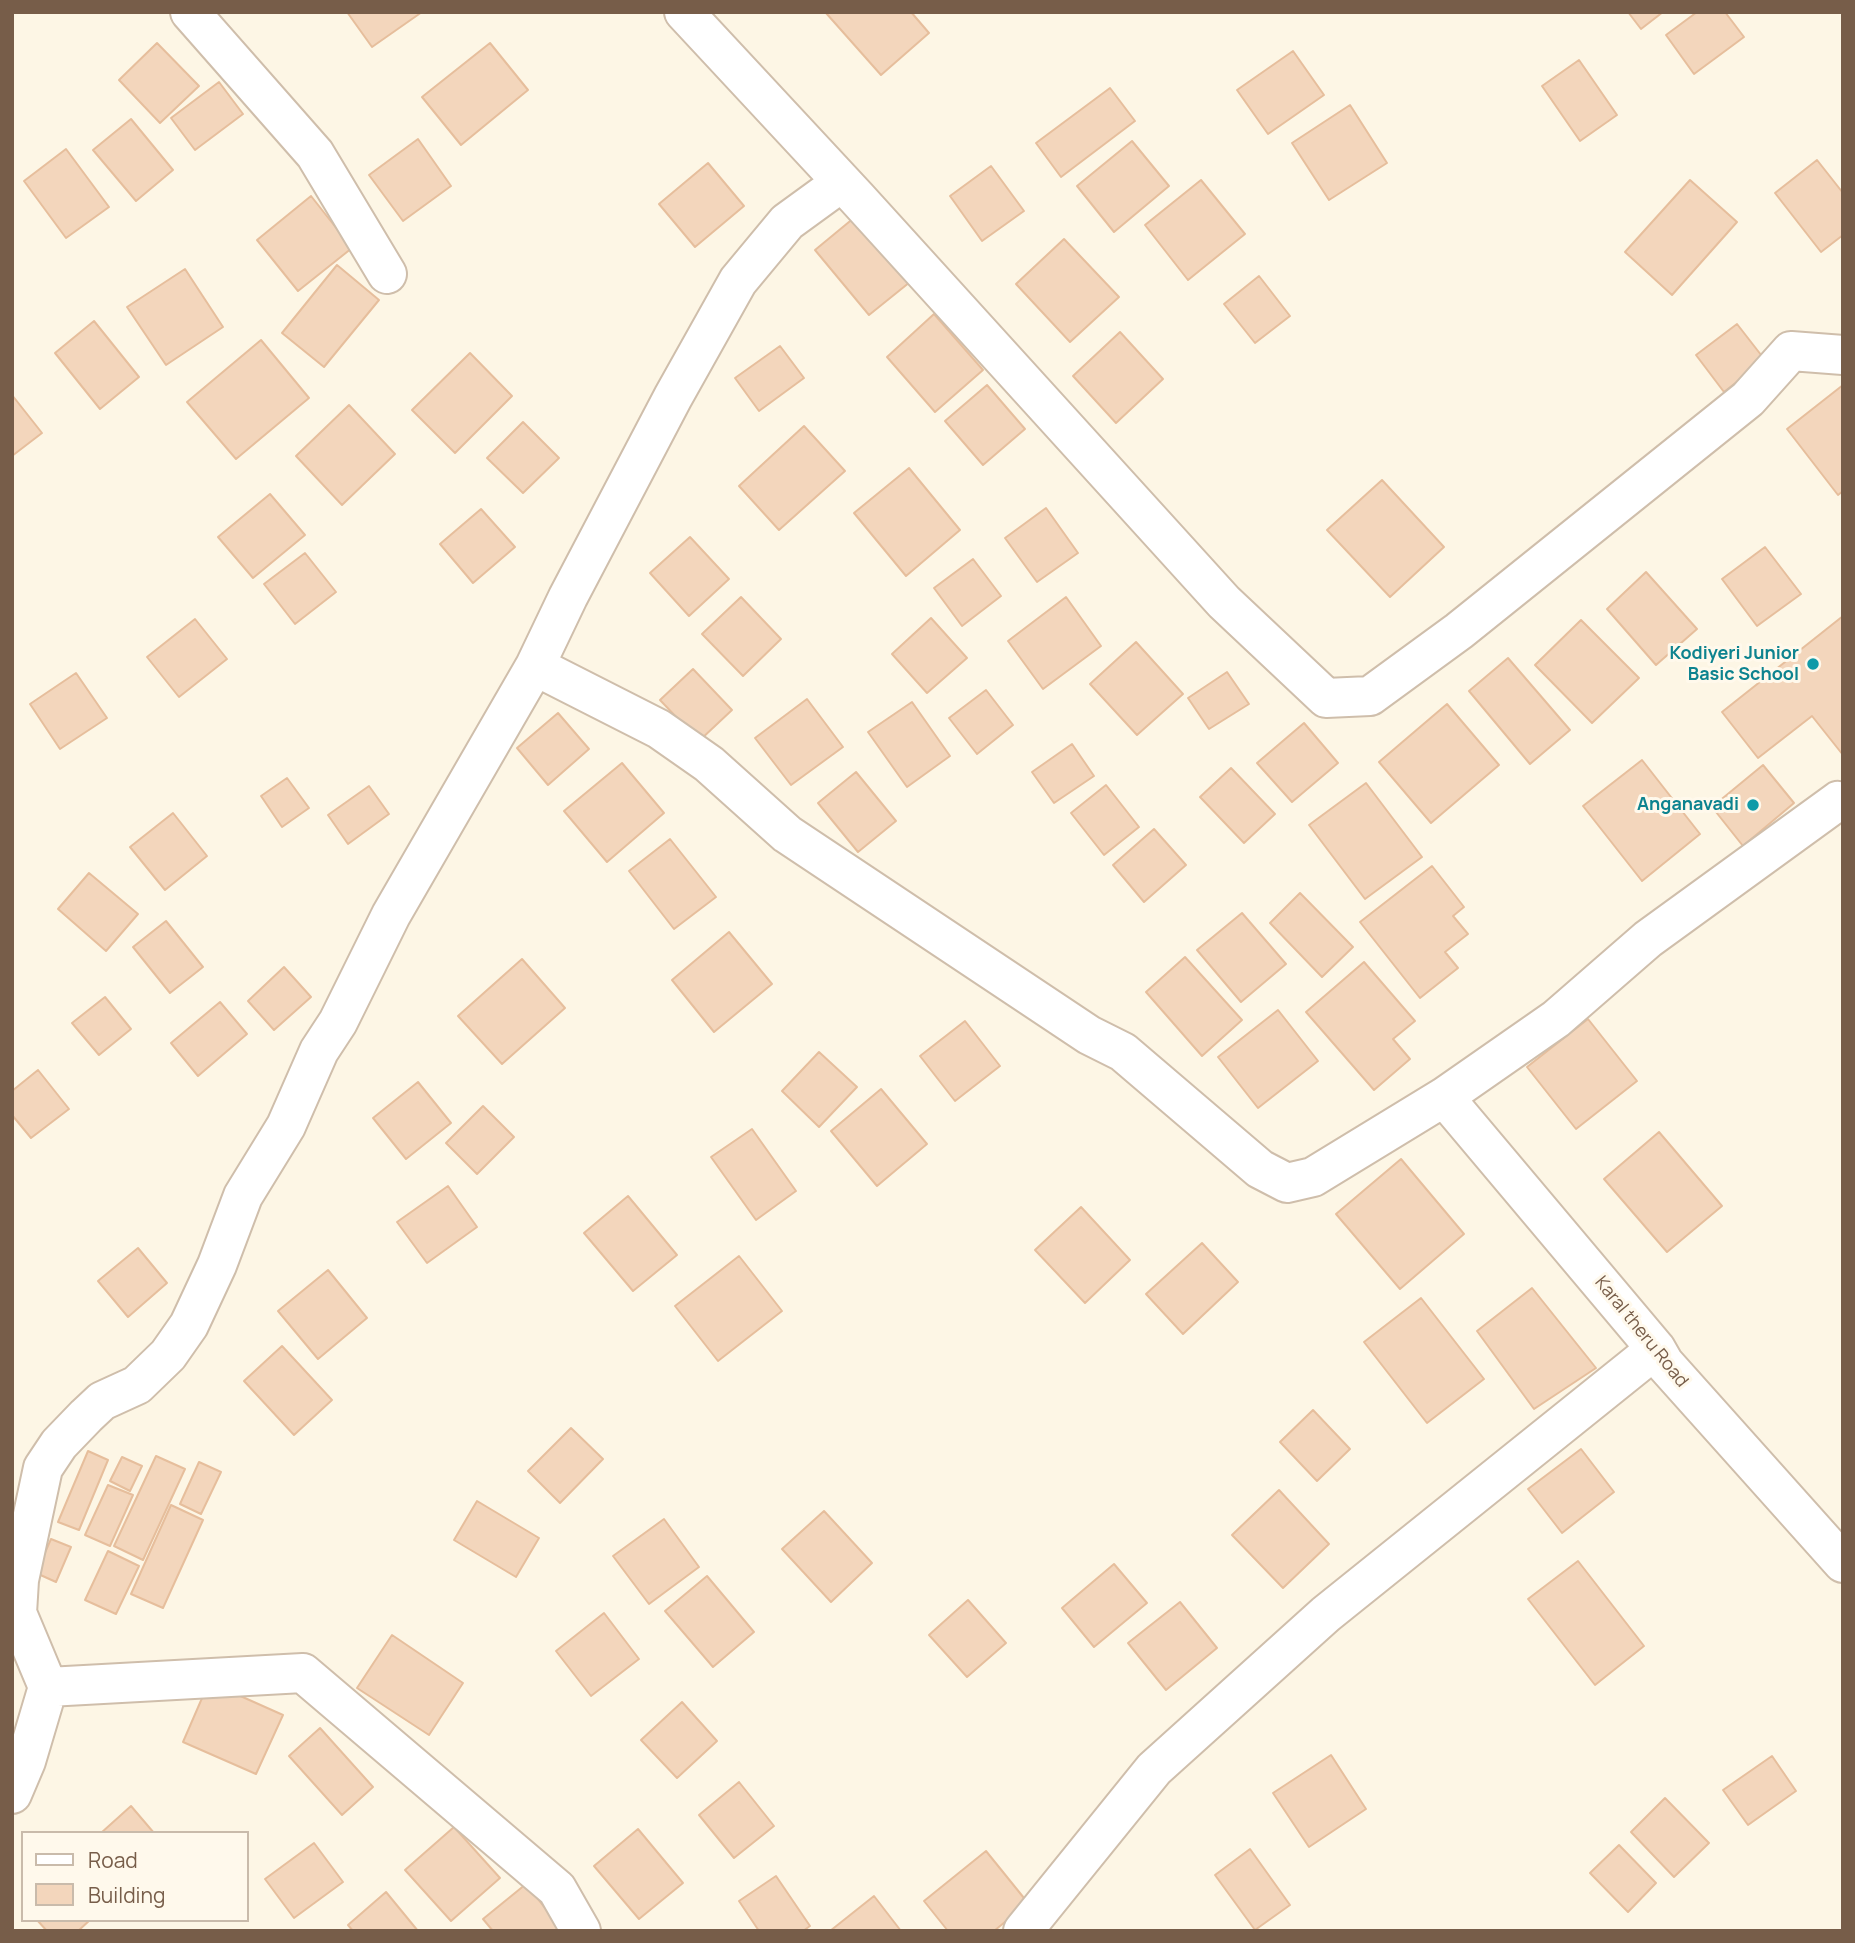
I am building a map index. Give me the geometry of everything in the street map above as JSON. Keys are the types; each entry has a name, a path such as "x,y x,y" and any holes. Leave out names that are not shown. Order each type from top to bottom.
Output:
{"street":[{"path":"190,12 315,154 387,274"},
{"path":"684,12 1224,602 1326,698 1370,696 1459,631 1748,399 1791,351 1843,355"},
{"path":"12,1794 26,1761 48,1687 17,1613 19,1580 44,1468 59,1444 86,1416 102,1401 136,1385 168,1355 188,1325 217,1265 243,1196 286,1126 319,1051 338,1022 419,865 535,666 568,597 673,397 738,281 787,222 842,182"},
{"path":"535,666 659,729 709,764 787,834 1089,1035 1123,1052 1260,1169 1287,1183 1313,1177 1444,1097 1556,1019 1648,939 1748,864 1838,801 1843,803"},
{"name":"Karal theru Road","path":"1444,1097 1656,1349 1664,1363 1843,1563"},
{"path":"1023,1931 1154,1769 1326,1614 1656,1349"},
{"path":"48,1687 303,1674 557,1889 581,1931"}],"building":[{"path":"347,12 422,12 372,47"},
{"path":"911,12 929,33 881,75 826,13"},
{"path":"1628,12 1663,12 1641,29"},
{"path":"1697,12 1725,12 1744,37 1694,74 1666,35"},
{"path":"157,43 199,86 160,123 119,80"},
{"path":"490,43 528,90 461,145 422,97"},
{"path":"1293,51 1324,95 1268,134 1237,90"},
{"path":"1579,60 1617,115 1580,141 1542,86"},
{"path":"219,82 243,114 195,150 171,118"},
{"path":"1110,88 1135,121 1061,177 1036,143"},
{"path":"1350,105 1387,163 1329,200 1292,143"},
{"path":"131,119 173,170 136,201 93,150"},
{"path":"418,139 451,186 403,221 369,175"},
{"path":"1132,141 1169,186 1114,232 1077,186"},
{"path":"66,149 109,207 66,238 24,181"},
{"path":"1817,160 1843,193 1843,235 1821,252 1775,193"},
{"path":"708,163 744,206 695,247 659,204"},
{"path":"991,166 1024,211 982,241 950,196"},
{"path":"1201,180 1245,234 1188,280 1145,225"},
{"path":"1690,180 1737,222 1672,295 1625,252"},
{"path":"311,196 352,248 298,291 257,240"},
{"path":"855,217 910,282 869,315 815,250"},
{"path":"1064,239 1119,297 1070,342 1016,284"},
{"path":"337,265 379,300 324,367 282,333"},
{"path":"185,269 223,327 166,365 127,307"},
{"path":"1259,276 1290,316 1255,343 1224,304"},
{"path":"934,314 983,370 935,412 887,357"},
{"path":"94,321 139,377 100,409 55,353"},
{"path":"1737,324 1765,360 1724,392 1696,355"},
{"path":"1120,332 1163,379 1116,423 1073,376"},
{"path":"261,340 309,398 236,459 187,402"},
{"path":"780,346 804,378 759,411 735,378"},
{"path":"470,353 512,396 455,453 412,410"},
{"path":"987,385 1025,429 983,465 945,421"},
{"path":"1843,385 1843,491 1838,495 1787,429"},
{"path":"12,395 42,433 12,456"},
{"path":"349,405 395,454 342,505 296,456"},
{"path":"523,422 559,458 523,493 487,458"},
{"path":"804,426 845,471 779,530 739,486"},
{"path":"909,468 960,530 906,576 854,513"},
{"path":"1382,480 1444,547 1390,597 1327,530"},
{"path":"270,494 305,535 253,578 218,537"},
{"path":"1046,508 1078,553 1037,582 1005,538"},
{"path":"481,509 515,547 473,583 440,544"},
{"path":"690,537 729,579 689,616 650,573"},
{"path":"1765,547 1801,594 1757,626 1722,579"},
{"path":"305,553 336,592 295,624 264,584"},
{"path":"973,559 1001,596 962,626 934,588"},
{"path":"1646,572 1697,629 1656,665 1607,609"},
{"path":"741,597 781,639 743,676 702,634"},
{"path":"1066,597 1101,646 1043,689 1008,641"},
{"name":"Kodiyeri Junior Basic School","path":"1843,616 1843,755 1812,716 1758,758 1722,712"},
{"path":"931,618 967,658 927,693 892,654"},
{"path":"195,619 227,659 179,697 147,657"},
{"path":"1581,620 1639,678 1592,723 1535,665"},
{"path":"1136,642 1183,694 1137,735 1090,684"},
{"path":"1508,658 1570,730 1530,764 1469,691"},
{"path":"693,669 732,710 699,741 660,700"},
{"path":"1227,672 1249,704 1209,729 1188,698"},
{"path":"76,673 107,718 60,749 30,704"},
{"path":"986,690 1013,725 977,754 949,718"},
{"path":"807,699 843,747 791,785 755,738"},
{"path":"912,702 950,756 907,787 868,732"},
{"path":"1447,704 1499,765 1431,823 1379,762"},
{"path":"558,713 589,749 548,785 517,748"},
{"path":"1304,723 1338,763 1292,802 1257,763"},
{"path":"1072,744 1094,776 1054,803 1032,772"},
{"path":"1642,760 1700,834 1642,881 1583,806"},
{"path":"622,763 664,813 607,862 564,811"},
{"name":"Anganavadi","path":"1763,765 1794,803 1743,846 1712,807"},
{"path":"1231,768 1275,814 1244,843 1200,797"},
{"path":"856,772 896,821 858,852 818,803"},
{"path":"287,778 309,808 282,827 261,796"},
{"path":"1366,783 1422,857 1365,899 1309,825"},
{"path":"1106,785 1139,827 1104,855 1071,813"},
{"path":"369,786 389,814 348,844 328,815"},
{"path":"173,813 207,856 165,890 130,847"},
{"path":"1154,829 1186,865 1144,902 1113,865"},
{"path":"670,839 716,897 674,929 629,871"},
{"path":"1432,866 1464,907 1453,916 1468,934 1445,952 1458,968 1420,998 1360,922"},
{"path":"89,873 138,914 106,951 58,909"},
{"path":"1300,893 1353,947 1322,977 1270,923"},
{"path":"1242,913 1286,964 1241,1002 1197,950"},
{"path":"166,921 203,967 170,993 133,947"},
{"path":"729,932 772,984 714,1032 672,980"},
{"path":"1185,957 1242,1020 1202,1056 1146,992"},
{"path":"522,959 565,1008 502,1064 458,1016"},
{"path":"1364,962 1415,1021 1393,1039 1410,1059 1374,1090 1306,1012"},
{"path":"284,967 311,997 274,1030 248,1001"},
{"path":"105,997 131,1029 99,1055 72,1023"},
{"path":"220,1002 247,1034 198,1076 171,1043"},
{"path":"1278,1010 1318,1061 1258,1108 1218,1057"},
{"path":"1588,1019 1637,1081 1576,1129 1527,1067"},
{"path":"965,1021 1000,1066 955,1101 920,1056"},
{"path":"819,1052 857,1087 819,1127 782,1091"},
{"path":"38,1070 69,1109 31,1138 12,1115 12,1091"},
{"path":"418,1082 451,1123 406,1159 373,1118"},
{"path":"881,1089 927,1144 877,1186 831,1131"},
{"path":"483,1106 514,1137 477,1174 446,1143"},
{"path":"752,1129 796,1191 756,1220 711,1157"},
{"path":"1659,1132 1722,1206 1667,1252 1604,1179"},
{"path":"1401,1159 1464,1234 1400,1289 1336,1214"},
{"path":"448,1186 477,1227 427,1263 397,1222"},
{"path":"628,1196 677,1255 633,1291 584,1233"},
{"path":"1081,1207 1130,1260 1085,1303 1035,1250"},
{"path":"1202,1243 1238,1282 1183,1334 1146,1294"},
{"path":"138,1248 167,1283 128,1317 98,1281"},
{"path":"739,1256 782,1311 718,1361 675,1306"},
{"path":"328,1270 367,1318 318,1359 278,1311"},
{"path":"1532,1288 1596,1368 1534,1409 1477,1331"},
{"path":"1421,1298 1484,1379 1427,1423 1364,1342"},
{"path":"282,1346 332,1400 294,1435 244,1381"},
{"path":"1313,1410 1350,1449 1317,1481 1280,1442"},
{"path":"571,1428 603,1459 560,1503 528,1471"},
{"path":"1581,1449 1614,1492 1562,1533 1528,1489"},
{"path":"88,1451 108,1460 79,1530 58,1522"},
{"path":"156,1456 185,1469 143,1560 114,1546"},
{"path":"122,1457 142,1466 130,1491 110,1481"},
{"path":"199,1462 221,1472 201,1514 180,1504"},
{"path":"108,1485 133,1495 110,1546 85,1535"},
{"path":"1279,1490 1329,1544 1283,1588 1232,1535"},
{"path":"477,1501 539,1538 516,1577 454,1540"},
{"path":"171,1505 203,1520 163,1608 131,1594"},
{"path":"824,1511 872,1563 831,1602 782,1549"},
{"path":"664,1519 699,1567 649,1604 613,1556"},
{"path":"51,1539 71,1547 56,1582 36,1573"},
{"path":"108,1551 139,1566 116,1614 85,1600"},
{"path":"1578,1561 1644,1646 1595,1685 1528,1599"},
{"path":"1114,1564 1147,1603 1094,1647 1062,1608"},
{"path":"707,1576 754,1632 713,1667 665,1611"},
{"path":"968,1600 1006,1643 967,1677 929,1635"},
{"path":"1180,1602 1217,1648 1166,1690 1128,1643"},
{"path":"604,1613 639,1659 591,1696 556,1651"},
{"path":"392,1635 463,1683 429,1735 357,1688"},
{"path":"209,1682 283,1715 256,1774 183,1742"},
{"path":"682,1702 717,1741 677,1778 641,1740"},
{"path":"320,1728 373,1787 342,1815 289,1756"},
{"path":"1331,1755 1366,1809 1309,1847 1273,1793"},
{"path":"1772,1756 1796,1791 1748,1825 1723,1790"},
{"path":"739,1782 774,1826 734,1858 699,1815"},
{"path":"1665,1798 1709,1843 1674,1877 1631,1832"},
{"path":"131,1806 152,1831 103,1831"},
{"path":"454,1827 500,1878 451,1921 405,1870"},
{"path":"638,1829 683,1883 639,1919 594,1866"},
{"path":"314,1843 343,1882 294,1918 265,1879"},
{"path":"1619,1845 1656,1883 1628,1912 1590,1873"},
{"path":"1250,1849 1290,1905 1255,1930 1215,1875"},
{"path":"986,1851 1028,1903 994,1931 948,1931 924,1901"},
{"path":"776,1876 810,1926 803,1931 759,1931 739,1901"},
{"path":"526,1884 560,1927 555,1931 493,1931 483,1919"},
{"path":"386,1892 418,1931 353,1931 348,1925"},
{"path":"874,1896 901,1931 830,1931"},
{"path":"39,1922 88,1922 78,1931 47,1931"}],"place":[{"name":"Kodiyeri Junior Basic School","path":"1813,664"},
{"name":"Anganavadi","path":"1753,805"}]}
